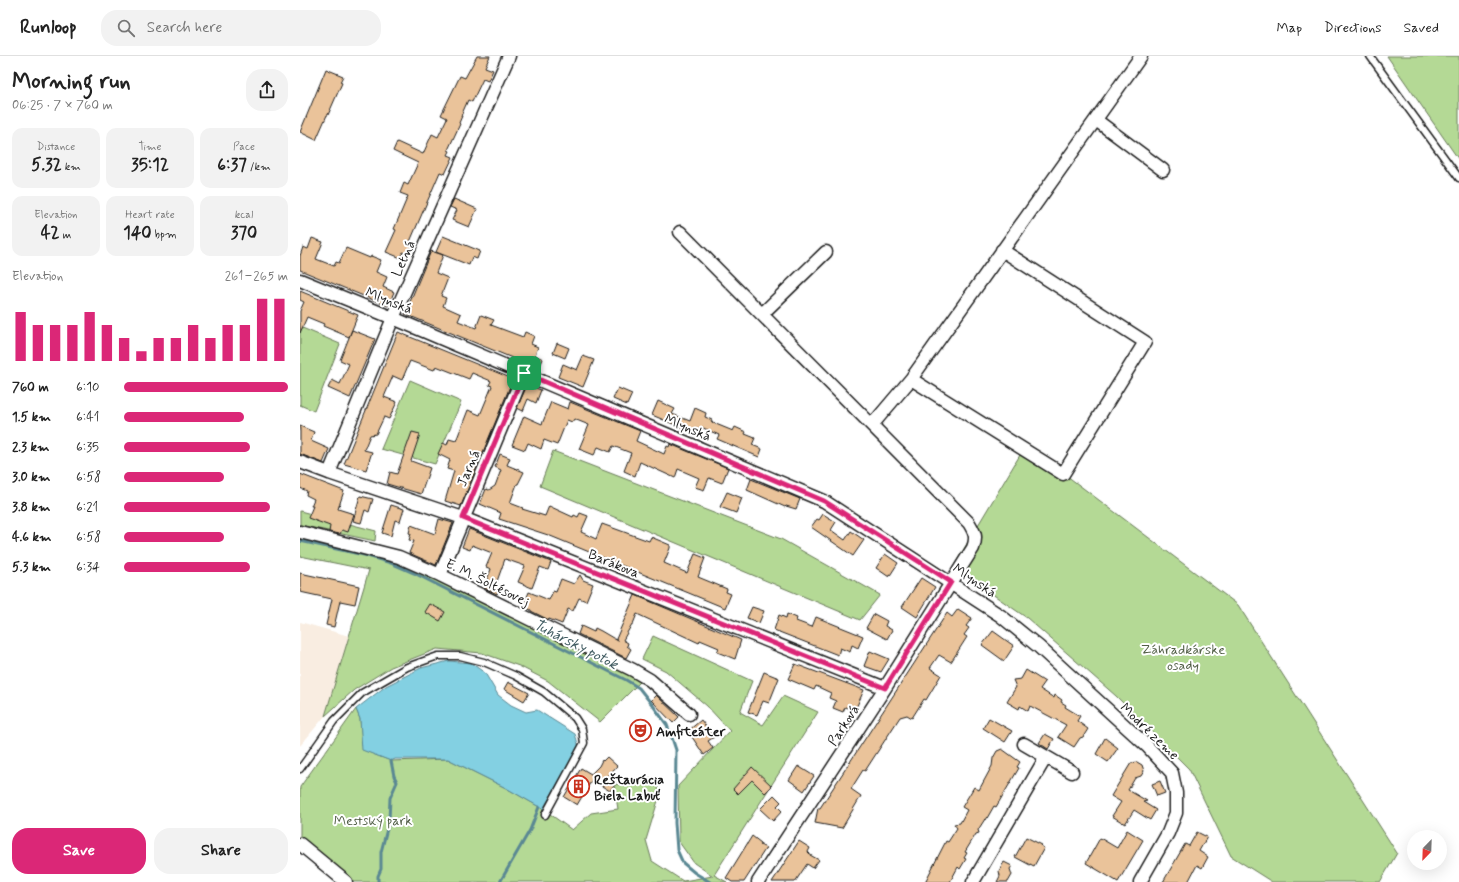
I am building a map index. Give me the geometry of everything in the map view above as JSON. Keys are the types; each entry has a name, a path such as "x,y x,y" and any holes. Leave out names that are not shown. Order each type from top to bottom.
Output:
{"street":[{"name":"Letná","path":"329,473 393,318 508,56"},
{"path":"680,232 872,425 911,379 1141,56"},
{"path":"1096,120 1163,170"},
{"path":"911,379 1063,474 1145,342 1002,250"},
{"path":"762,314 826,252"},
{"name":"Mlynská","path":"300,280 524,373 824,501 951,582 1001,616 1039,647"},
{"name":"Jarná","path":"440,575 524,373"},
{"name":"Parková","path":"758,882 885,688 973,548 976,540 975,533 969,524 872,425"},
{"name":"Barákova","path":"300,462 463,518 885,688"},
{"name":"E. M. Šoltésovej","path":"300,532 399,557 440,575 633,670 650,680 689,714"},
{"name":"Modré zeme","path":"1039,647 1147,746 1172,773 1176,793 1176,813 1168,834 1140,882"},
{"path":"1024,744 1072,772"},
{"path":"973,882 1046,757"},
{"path":"300,844 346,882"}],"lane":[{"path":"1370,56 1459,178"},
{"path":"300,769 334,721 362,693 407,666 438,656 460,656 484,662 516,676 544,692 575,718 582,729 584,743 544,815"}],"shaded area":[{"path":"300,622 349,636 325,716 300,746"}],"green space":[{"path":"1387,56 1459,56 1459,160"},
{"path":"300,327 340,344 314,411 300,405"},
{"path":"410,380 461,402 435,464 381,449"},
{"name":"Záhradkárske osady","path":"1026,445 1238,605 1397,853 1380,882 1272,882 1231,856 1189,769 1116,696 1027,618 953,567"},
{"path":"553,451 781,539 880,595 860,620 540,486"},
{"path":"300,511 376,531 375,541 300,525"},
{"path":"300,534 394,556 644,678 600,722 548,681 519,666 482,653 437,649 391,667 354,690 325,716 369,570 300,556"},
{"name":"Mestský park","path":"653,636 752,681 740,712 763,725 783,696 818,712 714,875 727,882 351,882 300,841 300,787 356,709 360,719 363,750 391,761 448,759 506,788 543,809 572,830 591,813 618,809 614,785 655,778 660,794 646,840 652,861 683,881 713,876 694,863 679,842 678,786 730,731 707,706 666,671 642,659"}],"water":[{"path":"449,661 471,663 485,673 498,695 511,705 526,712 537,710 575,734 579,747 543,809 506,788 448,759 395,759 391,761 362,750 360,719 356,709 386,686 421,668"}],"building":[{"path":"477,56 490,56 485,67 493,70 488,81 483,79 472,102 468,100 461,116 460,124 448,150 450,151 448,155 453,157 445,174 440,172 409,244 412,245 408,254 403,252 401,258 386,252 396,230 394,229 408,196 400,193 404,183 408,185 418,163 393,151 397,142 423,154 432,134 438,137 447,118 441,115 460,76 465,78"},
{"path":"326,69 343,76 340,82 342,83 316,140 300,132"},
{"path":"454,199 477,209 469,227 452,220 457,210 450,207"},
{"path":"443,236 480,251 477,259 472,257 469,265 436,252"},
{"path":"312,238 323,242 316,259 334,266 336,262 339,263 346,248 370,258 371,256 381,260 376,272 387,277 383,287 394,292 388,306 300,270 300,256 303,247 308,249"},
{"path":"431,251 443,255 436,273 448,278 441,296 446,298 443,306 461,314 458,321 476,328 481,315 494,320 491,325 523,337 525,332 534,336 531,344 538,347 535,355 543,359 539,369 405,314"},
{"path":"300,291 358,315 349,337 323,326 324,324 307,317 300,333 300,311 304,302 300,300"},
{"path":"352,330 375,339 350,398 328,388 332,380 340,384 349,364 340,360"},
{"path":"398,332 513,379 461,506 445,501 454,471 447,469 450,460 438,454 443,443 447,445 449,439 456,441 468,410 480,415 492,386 489,385 491,381 472,373 469,379 436,366 434,370 410,361 402,380 393,376 384,397 397,402 389,419 384,417 376,434 370,435 364,450 372,452 366,470 344,464"},
{"path":"557,343 569,348 565,358 553,353"},
{"path":"583,356 594,360 583,387 558,377 563,364 577,370"},
{"path":"527,385 541,390 536,403 528,399 523,411 517,408"},
{"path":"618,388 632,394 627,405 613,399"},
{"path":"658,401 675,409 672,414 690,421 695,408 706,413 705,417 712,420 711,422 733,431 735,427 746,432 745,434 755,438 752,445 762,449 759,457 717,439 719,435 701,427 699,430 694,428 692,432 652,415"},
{"path":"551,402 568,409 570,402 640,431 636,441 664,454 667,446 669,447 670,444 728,468 722,483 709,478 704,490 695,487 699,478 678,469 675,478 640,462 635,476 624,471 631,453 613,446 610,452 598,447 594,455 579,449 589,425 574,419 572,422 567,420 557,445 544,440 541,449 528,443 525,450 512,445 524,416 542,424"},
{"path":"300,426 314,432 311,441 329,449 323,463 300,454"},
{"path":"412,432 420,434 411,461 430,468 421,494 387,484 390,472 397,474"},
{"path":"500,454 510,458 507,465 524,472 517,484 510,503 523,508 522,509 545,516 549,506 573,517 574,515 578,517 580,513 588,516 581,532 596,539 602,524 649,541 651,537 670,545 664,563 687,573 695,554 705,558 698,577 727,589 726,592 731,594 725,608 548,535 499,519 501,513 480,504 486,489 489,490 495,486 501,470 495,467"},
{"path":"300,474 344,491 338,509 354,514 348,532 342,530 340,534 329,532 330,526 308,518 314,499 306,495 307,491 300,488"},
{"path":"751,479 800,499 796,509 785,507 747,490"},
{"path":"727,492 742,498 736,513 720,507"},
{"path":"360,496 373,499 369,512 365,510 361,523 353,521"},
{"path":"391,505 404,509 400,522 395,520 391,536 382,533"},
{"path":"823,514 836,522 831,530 845,540 851,531 864,540 853,556 811,527"},
{"path":"439,519 453,523 436,565 409,553 414,541 409,540 411,534 409,533 411,525 435,534"},
{"path":"469,529 551,562 548,570 540,567 532,588 518,582 525,566 505,559 496,584 500,586 497,594 484,588 491,569 486,567 492,553 472,545 470,550 462,547"},
{"path":"885,554 898,563 889,577 876,568"},
{"path":"300,573 359,586 355,604 340,601 334,627 326,625 332,599 300,592"},
{"path":"580,575 583,580 593,584 586,601 579,598 573,611 568,609 562,624 549,620 523,607 529,592 549,600 553,591 556,592 561,579 574,584"},
{"path":"921,578 935,587 917,617 902,607"},
{"path":"635,595 741,640 735,659 717,652 719,648 700,640 699,643 637,614 633,624 623,640 628,643 627,646 631,649 626,658 578,634 581,626 594,632 595,628 618,641 616,639"},
{"path":"430,604 445,612 440,621 425,612"},
{"path":"752,607 764,611 759,623 747,618"},
{"path":"958,609 972,618 966,626 969,628 964,635 967,637 951,662 939,655 930,668 941,675 926,700 924,699 912,718 907,715 900,717 865,771 863,770 851,789 861,796 842,828 815,823 818,808 820,808 947,613 952,617"},
{"path":"787,614 797,618 796,621 812,627 816,617 863,636 858,648 852,645 850,652 840,648 838,655 774,630 779,615 786,618"},
{"path":"874,614 887,621 885,626 892,630 887,639 866,628"},
{"path":"993,631 1014,646 1004,661 982,645"},
{"path":"870,651 889,659 881,672 864,666"},
{"path":"795,664 864,690 856,708 853,710 845,707 843,712 833,708 836,701 829,698 831,693 816,686 814,690 788,679"},
{"path":"1026,670 1045,682 1040,689 1054,698 1055,695 1062,700 1061,702 1066,705 1065,707 1080,716 1077,721 1088,729 1074,747 1058,737 1066,725 1030,706 1028,711 1020,706 1019,709 1007,702 1016,687 1013,680 1021,679"},
{"path":"764,672 779,678 769,703 763,701 757,715 748,712"},
{"path":"508,682 529,693 524,701 504,689"},
{"path":"656,695 679,717 673,723 651,700"},
{"path":"989,718 1012,731 1005,742 983,728"},
{"path":"701,720 714,737 708,741 713,748 704,755 688,731"},
{"path":"1045,734 1054,739 1048,749 1039,743"},
{"path":"1105,738 1118,748 1108,762 1096,754"},
{"path":"1002,749 1020,762 1017,767 1019,768 996,807 994,806 978,830 979,833 976,834 965,852 967,853 964,858 966,859 960,869 958,867 950,882 925,882 946,841 948,842 957,828 954,824 960,823 967,810 962,807 974,787 979,790 992,766 993,758 997,751"},
{"path":"607,757 617,766 607,777 616,782 610,791 592,780 577,805 564,797 581,768 591,774 599,766 602,760 603,761"},
{"path":"1137,762 1142,765 1144,771 1141,776 1135,778 1128,790 1147,801 1143,802 1156,810 1150,820 1134,810 1125,824 1112,816 1121,802 1111,796 1131,763"},
{"path":"798,766 814,776 804,791 789,780"},
{"path":"752,767 772,786 765,793 752,780 738,794 733,789"},
{"path":"1160,781 1165,793 1157,796 1152,784"},
{"path":"774,795 781,802 777,806 782,811 773,821 760,809"},
{"path":"1127,830 1143,840 1118,882 1086,863 1100,838 1117,848"},
{"path":"1197,832 1207,837 1199,851 1208,857 1202,868 1197,865 1188,882 1163,882 1185,844 1189,846"},
{"path":"752,836 761,843 760,845 766,848 744,882 732,882 726,878"},
{"path":"1026,837 1042,845 1041,846 1044,848 1034,866 1015,857"},
{"path":"799,841 810,848 808,852 810,855 819,860 813,868 807,864 795,882 772,882"},
{"path":"1004,862 1012,866 1010,869 1012,875 1008,882 997,882 1000,876 999,871"}],"waterway":[{"name":"Tuhársky potok","path":"300,541 364,555 391,563 414,573 626,680 639,688 667,725 676,750 675,823 677,850 683,863 695,873 710,882"},
{"path":"378,882 378,876 381,869 381,852 389,821 390,798 397,782 394,776 391,761"},
{"path":"500,882 530,830 539,807"}],"place":[{"name":"Amfiteáter","path":"641,731"},
{"name":"Reštaurácia Biela Labuť","path":"579,787"}],"route":[{"path":"524,373 824,501 951,582 885,688 463,518 524,373"}]}
